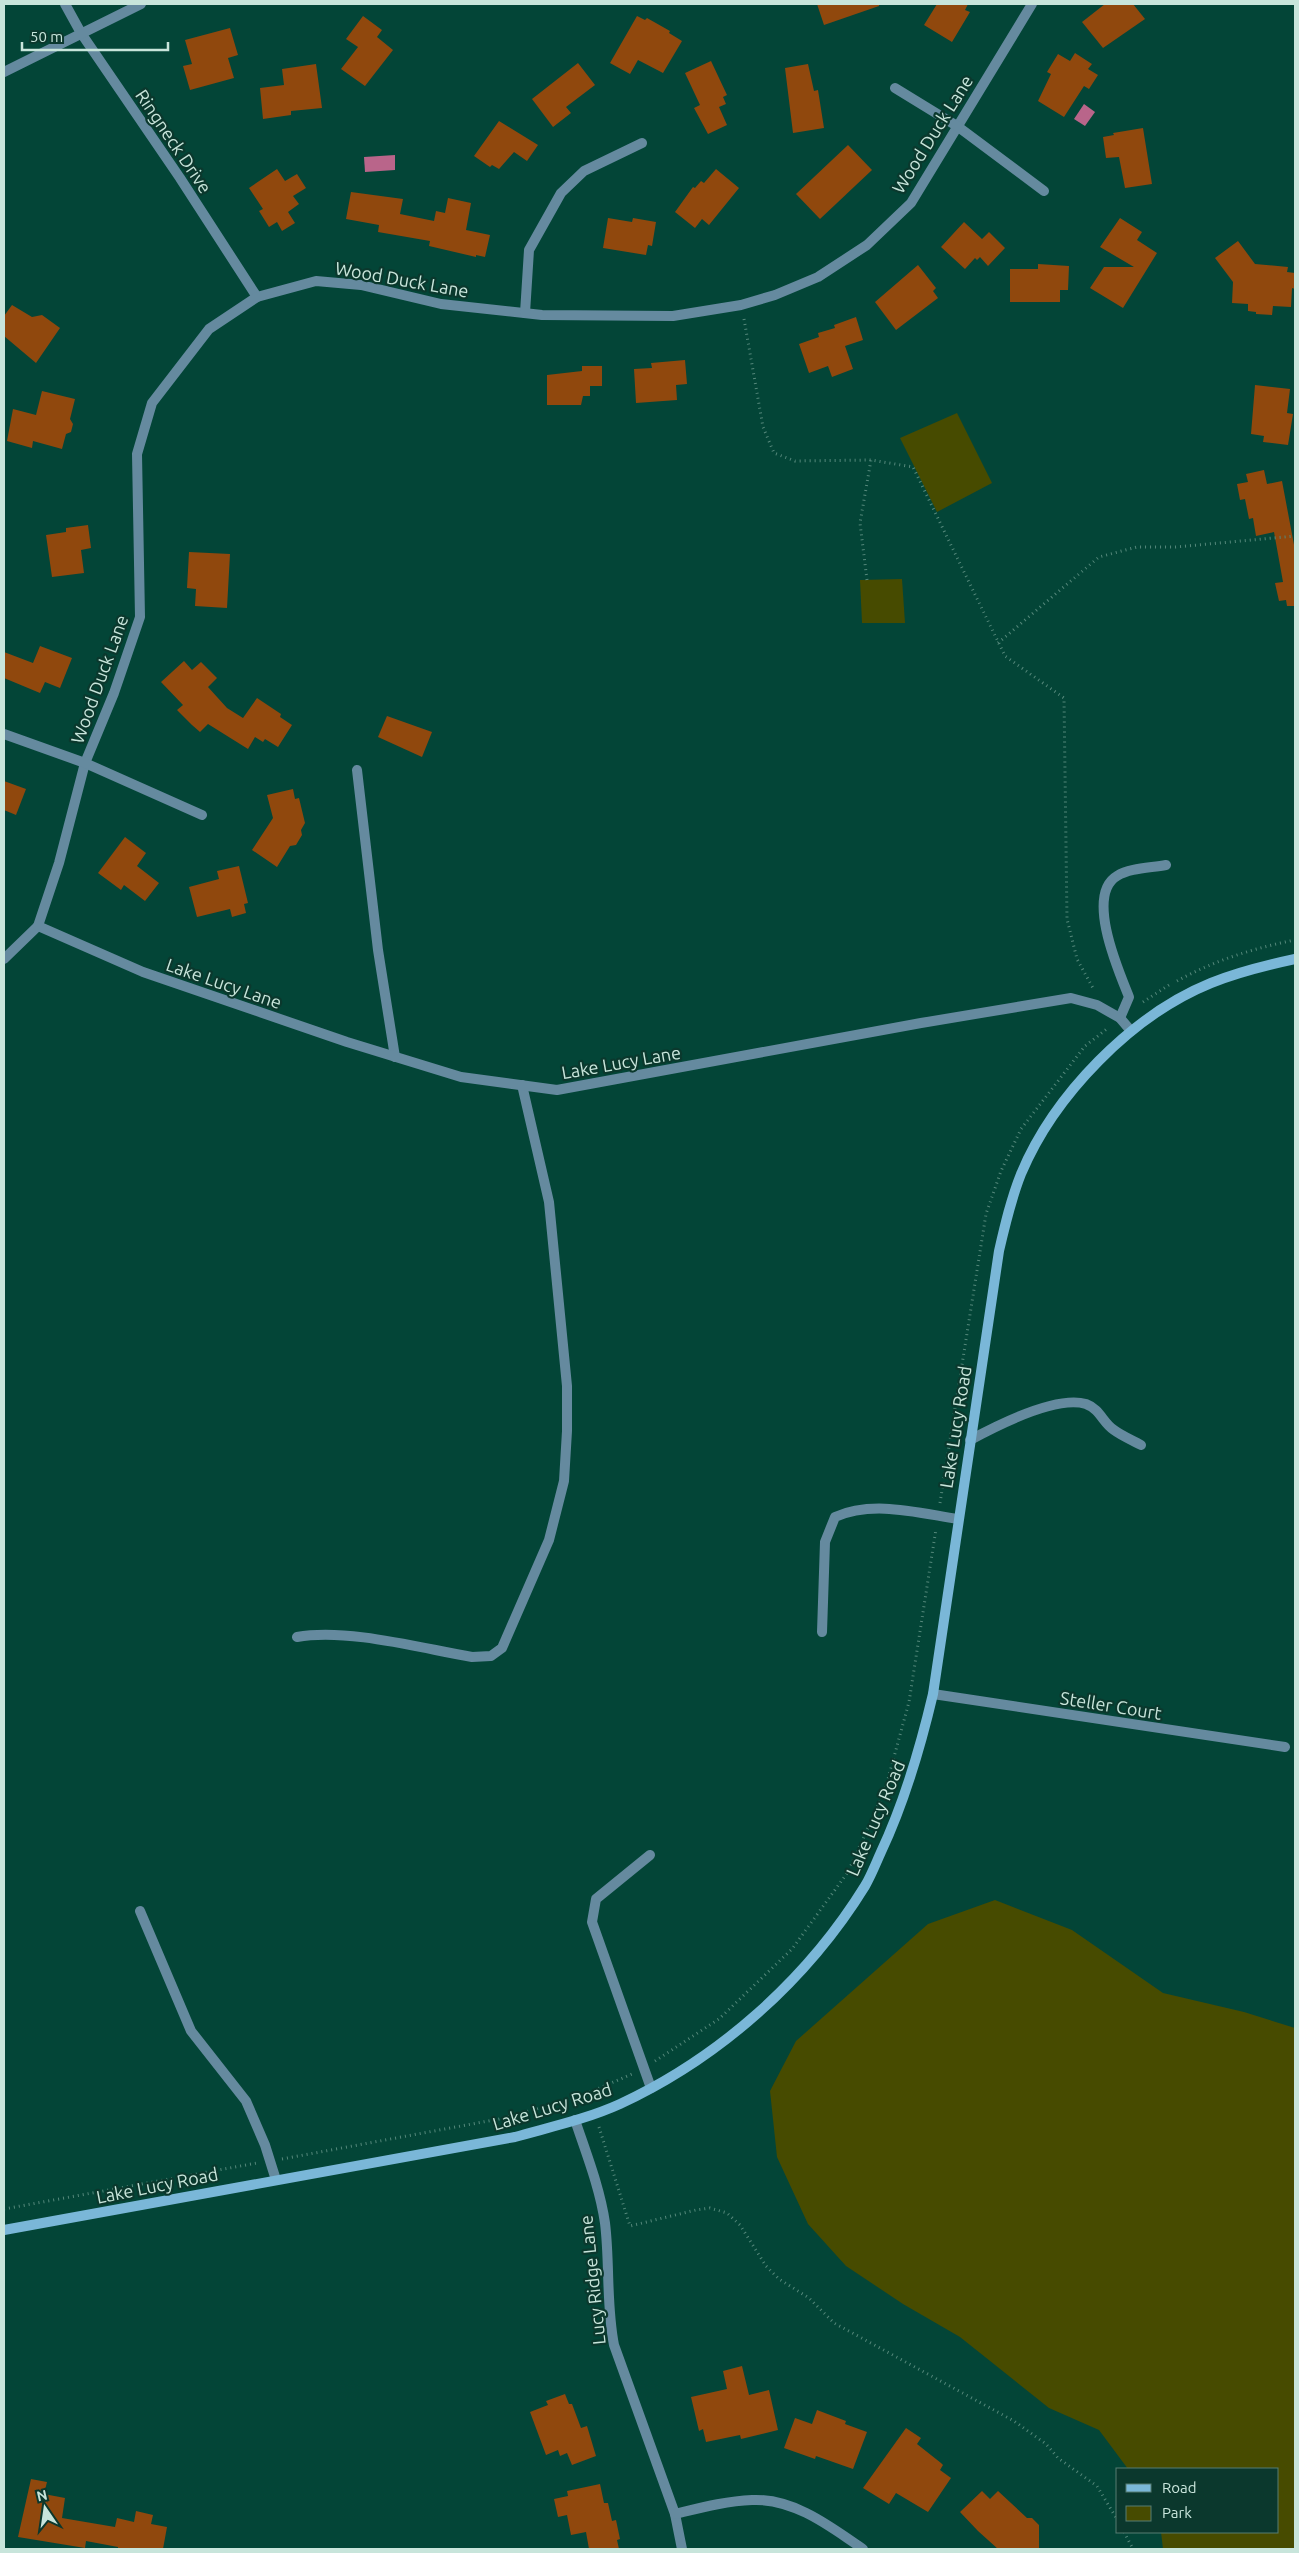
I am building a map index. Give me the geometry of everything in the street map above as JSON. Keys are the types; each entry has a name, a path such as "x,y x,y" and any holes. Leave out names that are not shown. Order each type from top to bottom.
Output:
{"street":[{"name":"Ringneck Drive","path":"65,4 81,33 180,178 257,297"},
{"path":"4,72 141,4"},
{"name":"Wood Duck Lane","path":"38,926 59,863 85,763 114,694 140,617 137,454 152,403 209,329 257,297 316,281 362,285 441,304 525,314 673,316 741,305 775,295 818,277 868,245 911,203 1032,4"},
{"path":"894,88 957,126 1044,191"},
{"path":"525,314 529,250 561,193 584,171 642,143"},
{"path":"4,734 85,763 202,815"},
{"path":"357,770 378,950 395,1057"},
{"path":"1120,1018 1129,997 1112,955 1106,928 1104,907 1106,887 1115,877 1126,872 1166,865"},
{"path":"4,959 38,926"},
{"name":"Lake Lucy Lane","path":"38,926 143,972 395,1057 461,1077 557,1090 921,1023 1070,998 1097,1005 1120,1018 1131,1031"},
{"name":"Lake Lucy Road","path":"4,2230 515,2138 575,2120 618,2105 697,2061 788,1985 866,1885 896,1821 918,1758 933,1694 999,1251 1008,1212 1021,1174 1043,1132 1067,1098 1096,1064 1131,1031 1181,998 1211,983 1237,973 1295,960"},
{"path":"297,1637 317,1633 357,1637 472,1657 491,1656 502,1648 549,1540 564,1481 567,1386 549,1202 522,1085"},
{"path":"970,1440 1020,1415 1068,1404 1086,1404 1098,1411 1112,1430 1141,1445"},
{"path":"822,1632 824,1542 835,1517 865,1508 958,1519"},
{"name":"Steller Court","path":"933,1694 1285,1747"},
{"path":"650,1855 596,1899 592,1922 651,2088"},
{"path":"140,1911 191,2031 246,2101 276,2180"},
{"name":"Lucy Ridge Lane","path":"575,2120 593,2174 605,2222 608,2317 614,2345 675,2514 682,2549"},
{"path":"675,2514 728,2502 754,2500 781,2504 807,2513 863,2549"}],"path":[{"path":"741,305 763,427 774,453 795,460 872,460 913,468 1005,656 1064,698 1067,919 1077,959 1094,987 1097,1005"},
{"path":"866,580 860,522 872,460"},
{"path":"998,642 1099,557 1137,547 1176,546 1295,536"},
{"path":"1141,1003 1194,972 1238,955 1295,940"},
{"path":"4,2209 499,2119 584,2095 644,2068 719,2019 785,1955 848,1872 885,1790 909,1702 986,1214 1001,1171 1021,1129 1085,1046 1120,1018"},
{"path":"584,2095 602,2133 630,2226 710,2208 727,2213 740,2225 766,2266 779,2279 809,2298 834,2323 1014,2421 1046,2444 1058,2458 1097,2486 1116,2518"},
{"path":"1125,2533 1133,2549"}],"green space":[{"path":"957,413 992,483 937,512 900,438"},
{"path":"902,579 905,623 862,623 860,580"},
{"path":"995,1900 1072,1930 1163,1993 1244,2012 1295,2028 1295,2549 1163,2549 1161,2533 1279,2533 1279,2468 1127,2468 1099,2430 1049,2408 960,2337 903,2304 846,2266 808,2224 777,2157 770,2091 796,2041 928,1924"}],"shaded area":[{"path":"1084,104 1095,112 1085,126 1074,119"},
{"path":"395,155 395,170 365,172 364,157"}],"building":[{"path":"817,4 879,4 879,6 824,25"},
{"path":"937,4 968,4 965,10 970,12 952,42 924,25"},
{"path":"1105,4 1133,4 1145,19 1103,48 1082,22"},
{"path":"363,16 382,30 377,37 393,50 365,86 341,69 358,47 346,39"},
{"path":"637,16 645,20 647,18 670,31 669,33 682,41 663,73 638,60 630,74 610,63"},
{"path":"230,28 238,55 228,58 234,78 190,90 183,66 192,64 185,40"},
{"path":"1075,53 1092,64 1088,69 1098,75 1089,89 1084,86 1064,117 1038,101 1051,74 1047,72 1058,54 1070,61"},
{"path":"711,61 727,95 723,97 726,104 719,107 727,125 708,134 694,108 700,105 685,73"},
{"path":"578,63 595,85 566,107 571,113 553,127 532,99"},
{"path":"316,64 322,108 291,111 291,115 263,119 260,88 284,85 282,69"},
{"path":"808,64 814,91 818,90 824,128 793,133 785,68"},
{"path":"499,121 538,145 527,161 514,152 499,169 492,165 490,167 474,156"},
{"path":"1143,128 1152,184 1125,188 1119,157 1106,158 1103,137 1114,135 1113,133"},
{"path":"848,145 872,170 820,219 796,194"},
{"path":"277,169 285,181 297,174 306,188 293,196 299,204 288,212 295,223 282,231 277,222 269,227 259,211 263,209 249,188"},
{"path":"716,169 739,188 709,225 702,219 695,228 675,212 693,187 695,188 701,181 704,183"},
{"path":"351,192 403,199 400,214 434,221 436,211 445,213 448,198 471,203 466,230 490,235 485,257 476,255 476,257 429,246 430,241 378,232 379,225 346,219"},
{"path":"608,218 632,222 633,218 656,222 652,246 648,245 646,255 603,248"},
{"path":"1120,218 1142,232 1137,240 1157,253 1123,308 1090,288 1104,267 1134,267 1100,247"},
{"path":"964,222 982,239 989,232 1005,248 988,266 980,257 977,260 975,258 965,269 941,247"},
{"path":"1238,241 1255,264 1288,267 1287,272 1295,273 1295,289 1292,288 1291,307 1273,306 1272,315 1256,314 1256,312 1248,311 1248,304 1232,303 1233,282 1215,258"},
{"path":"1038,264 1069,266 1068,290 1060,290 1060,302 1010,302 1010,269 1038,269"},
{"path":"918,265 936,288 933,291 938,298 896,330 875,302"},
{"path":"12,305 32,317 42,315 60,328 36,363 4,336 4,316"},
{"path":"856,317 863,340 845,346 853,369 832,377 828,366 809,373 799,344 819,337 818,333 835,328 834,325"},
{"path":"685,360 687,384 676,385 677,400 636,403 634,369 652,368 651,363"},
{"path":"582,366 602,366 602,386 590,386 590,396 583,396 581,405 547,405 547,375 582,371"},
{"path":"1255,385 1290,389 1287,413 1293,414 1288,445 1263,442 1264,436 1251,434"},
{"path":"42,391 75,399 70,419 73,424 71,432 66,434 62,449 33,441 32,448 7,441 13,409 36,415"},
{"path":"1264,470 1267,484 1282,481 1295,550 1295,606 1287,606 1286,600 1279,601 1275,583 1283,582 1274,532 1256,536 1253,518 1249,519 1245,499 1240,500 1237,484 1248,482 1246,474"},
{"path":"88,525 91,548 81,550 84,573 52,577 46,535 66,532 66,528"},
{"path":"189,552 230,554 227,608 195,606 196,589 187,588"},
{"path":"40,646 72,658 60,688 45,682 40,693 4,678 4,652 33,663"},
{"path":"184,661 192,670 201,662 217,678 208,687 227,708 243,718 257,698 281,714 280,717 292,725 278,747 265,739 263,742 255,737 248,749 208,724 200,732 192,725 177,710 183,705 161,682"},
{"path":"387,716 432,732 422,757 378,737"},
{"path":"4,781 26,789 16,815 4,810"},
{"path":"293,789 295,799 299,798 305,823 301,830 302,835 296,845 290,846 277,867 252,850 273,818 267,795"},
{"path":"125,837 146,853 137,866 159,883 145,901 124,885 121,890 98,873"},
{"path":"239,866 248,903 244,904 246,913 232,917 230,909 197,917 189,887 219,879 217,871"},
{"path":"742,2366 749,2395 769,2390 778,2430 741,2439 740,2435 706,2442 703,2429 699,2431 691,2397 727,2389 723,2371"},
{"path":"565,2394 569,2404 572,2404 581,2428 587,2426 596,2456 572,2465 567,2453 560,2456 558,2450 546,2455 530,2412 548,2405 546,2401"},
{"path":"817,2410 846,2421 845,2424 867,2432 853,2469 816,2456 815,2459 784,2448 795,2418 812,2424"},
{"path":"906,2428 921,2438 917,2444 943,2465 940,2470 951,2478 928,2512 896,2493 889,2504 863,2488"},
{"path":"31,2479 47,2482 44,2494 65,2498 62,2518 115,2527 117,2518 134,2522 136,2511 153,2515 151,2524 167,2527 163,2549 118,2549 118,2547 86,2541 85,2548 18,2537"},
{"path":"600,2484 604,2503 608,2503 612,2521 616,2520 620,2539 617,2540 619,2549 589,2549 586,2532 571,2535 567,2515 558,2517 554,2499 568,2496 567,2491"},
{"path":"982,2491 990,2499 998,2491 1027,2518 1032,2518 1039,2525 1039,2549 998,2549 978,2531 960,2512"}]}
